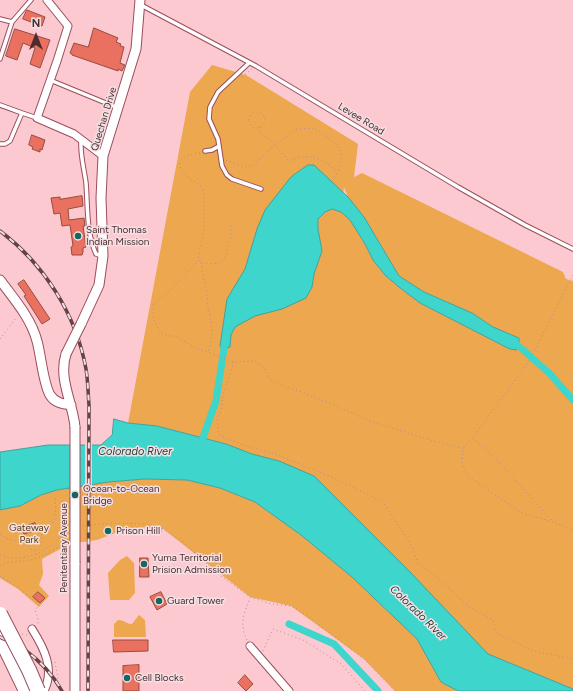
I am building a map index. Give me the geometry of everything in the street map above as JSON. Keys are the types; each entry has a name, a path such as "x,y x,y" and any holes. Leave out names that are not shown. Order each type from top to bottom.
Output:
{"highway":[{"path":"0,614 29,670 38,691"},
{"path":"0,638 26,691"}],"street":[{"path":"47,0 68,26 37,118 55,125 81,139 103,156"},
{"name":"Quechan Drive","path":"71,405 63,372 64,363 66,354 99,285 103,256 101,198 103,156 136,49 140,2"},
{"path":"0,280 22,310 37,341 49,394 57,402 71,405"},
{"name":"Penitentiary Avenue","path":"71,405 75,427 75,691"},
{"path":"32,629 40,642 49,664 48,683 44,691"},
{"path":"250,646 289,691"}],"lane":[{"path":"0,59 12,22 31,0"},
{"name":"Levee Road","path":"140,2 256,66 458,187 525,225 573,249"},
{"path":"0,18 12,22"},
{"path":"249,63 218,92 210,107 209,119 218,139 222,166 227,175 232,179 261,189"},
{"path":"50,80 118,108"},
{"path":"0,105 37,118"},
{"path":"0,144 5,144 10,141 22,113"},
{"path":"81,139 80,151 86,182 88,219 92,245 96,254 103,256"},
{"path":"205,151 212,150 220,146"}],"path":[{"path":"241,78 256,66"},
{"path":"257,112 262,113 265,120 259,127 254,127 250,121 250,116 257,112"},
{"path":"259,127 262,135 270,140 289,161 295,158 305,157 320,158 338,172"},
{"path":"199,260 165,295 153,304 153,317 161,334 177,337 194,347 234,362 252,361 264,367 268,377 275,383 302,392 376,423 430,440 463,448"},
{"path":"201,262 208,311 212,325 212,334 208,352"},
{"path":"573,275 528,363 473,437 463,448 462,464 468,476 522,513 553,522 573,530"},
{"path":"0,339 22,310"},
{"path":"234,362 217,420 219,435 243,445 279,455 383,502 413,548 418,564 431,572 469,607 493,620 496,634 533,651 573,659"},
{"path":"473,437 494,456 519,486 553,522"},
{"path":"28,542 32,537 38,537 52,525 56,514 55,498"},
{"path":"82,526 111,523 149,524 162,528 183,542 218,574 250,597 271,604 291,606 299,610 364,659 395,691"},
{"path":"0,556 17,558 37,554 62,537 68,527"},
{"path":"0,534 13,541 28,542"},
{"path":"28,542 30,548 36,549 40,547 41,543 38,537"},
{"path":"0,566 8,562 24,561 44,556 60,546 62,537"},
{"path":"36,549 37,554"},
{"path":"250,597 242,624 243,632 250,646"},
{"path":"259,658 273,629 278,630 303,640 342,664 365,691"}],"green space":[{"path":"212,65 246,75 358,144 354,177 362,173 563,272 566,279 573,281 573,689 488,654 279,461 252,454 226,444 157,426 128,423 190,92","holes":["344,187 348,197 364,217 399,276 424,292 472,313 493,327 519,338 502,345 420,303 399,287 385,275 373,260 350,220 341,212"]},
{"name":"Gateway Park","path":"145,479 187,480 220,488 255,502 301,535 352,577 417,639 441,682 458,691 395,691 364,659 291,606 250,597 162,528 161,534 147,527 123,530 97,540 69,544 42,559 43,574 39,585 49,596 39,607 18,589 0,578 0,510 20,506 41,495 58,490 108,482"},
{"path":"127,556 134,563 135,593 129,600 110,600 108,573 120,560"},
{"path":"139,615 145,620 146,637 114,637 114,624 118,620 132,624"}],"water":[{"path":"308,165 314,165 348,197 364,217 399,276 424,292 472,313 493,327 519,338 519,346 516,350 510,349 420,303 399,287 385,275 373,260 350,220 341,212 332,209 325,212 318,219 318,229 322,251 314,274 312,287 306,298 282,309 255,316 235,327 231,335 230,347 223,350 220,346 227,299 245,269 257,229 265,210 291,177"},
{"name":"Colorado River","path":"114,419 128,423 157,426 226,444 252,454 279,461 314,476 411,573 488,654 573,689 573,691 458,691 441,682 417,639 352,577 301,535 255,502 220,488 187,480 145,479 108,482 57,490 41,495 20,506 0,510 0,452 48,445 101,445 112,435"}],"pier":[{"path":"85,443 92,443 92,486 85,487"}],"building":[{"path":"27,10 45,17 42,26 23,19"},
{"path":"94,28 118,38 116,42 121,44 120,46 124,47 120,63 125,65 122,71 118,69 118,71 70,53 74,43 88,47"},
{"path":"15,29 50,40 40,68 30,64 35,48 23,43 17,60 6,56"},
{"path":"32,135 45,140 40,152 32,149 33,147 29,145"},
{"path":"82,196 83,206 68,209 69,220 84,218 85,226 83,226 86,247 83,248 82,255 72,255 71,247 73,246 70,225 62,226 60,213 54,214 51,198 60,197 60,199"},
{"path":"24,280 50,319 42,324 24,296 26,295 18,284"},
{"path":"35,523 37,530 24,534 22,528"},
{"name":"Yuma Territorial Prision Admission","path":"140,558 148,558 149,577 140,577"},
{"path":"38,592 45,598 40,603 33,597"},
{"name":"Guard Tower","path":"161,592 167,604 157,610 150,597"},
{"path":"113,640 148,640 148,651 114,652"},
{"path":"139,665 139,691 123,691 123,666"},
{"path":"245,675 253,684 246,691 238,683"}],"waterway":[{"path":"512,340 549,373 573,400"},
{"path":"200,446 216,401 225,342"},
{"path":"289,624 334,644 378,691"}],"railway":[{"path":"0,231 31,259 56,292 75,329 86,369 89,405 88,691"},
{"path":"0,637 25,650 36,659 46,669 62,691"}],"place":[{"name":"Saint Thomas Indian Mission","path":"78,236"},
{"name":"Ocean-to-Ocean Bridge","path":"75,495"},
{"name":"Prison Hill","path":"108,531"},
{"name":"Yuma Territorial Prision Admission","path":"144,564"},
{"name":"Guard Tower","path":"159,601"},
{"name":"Cell Blocks","path":"127,678"}]}
